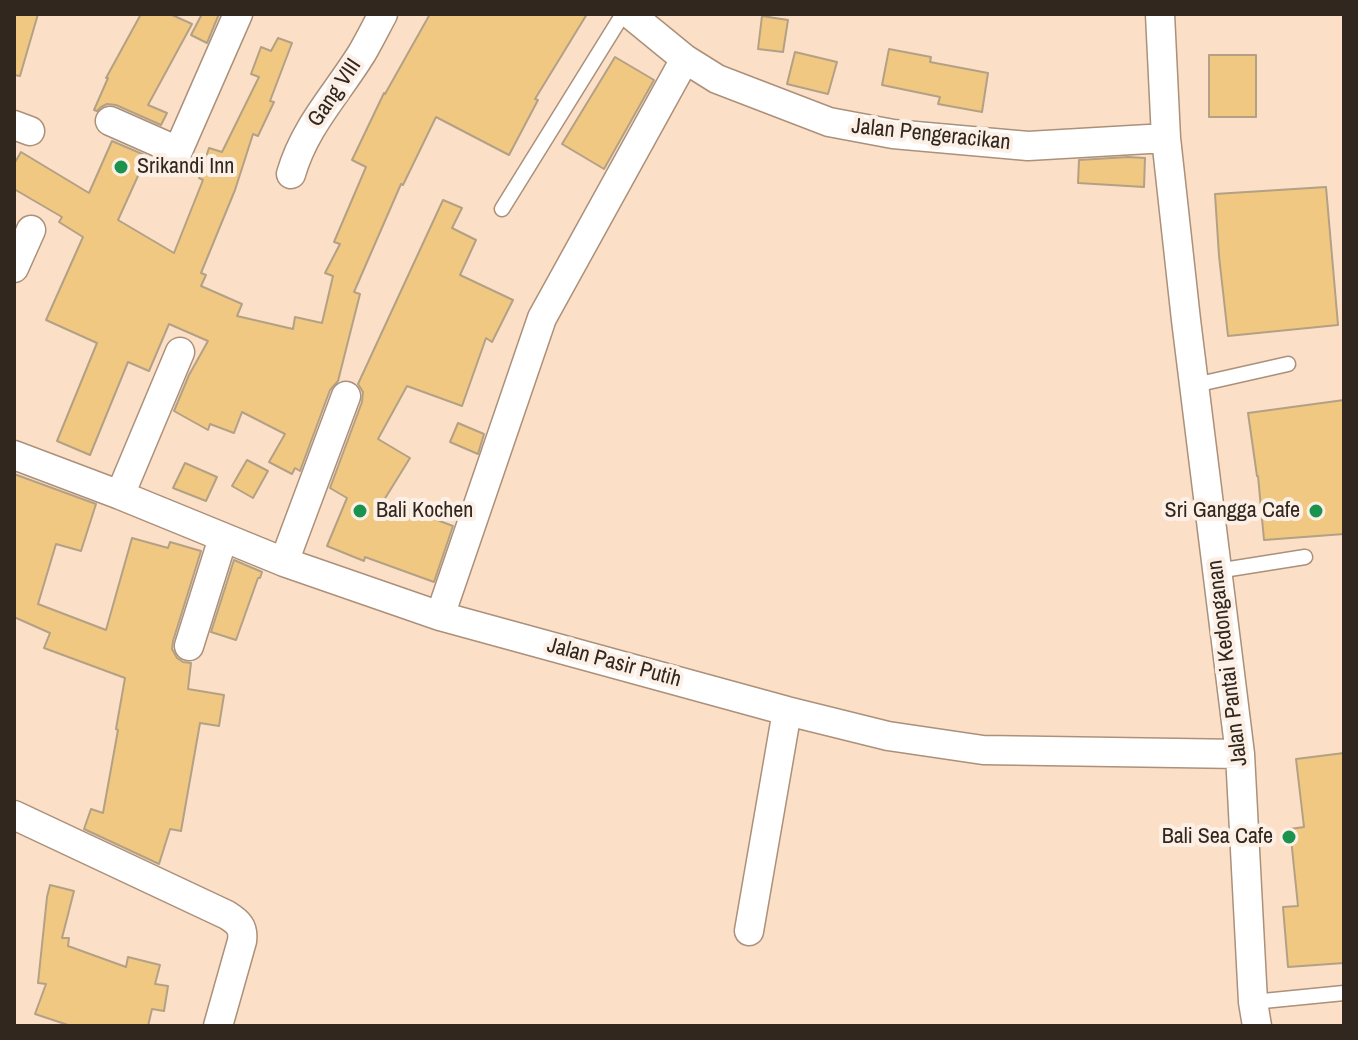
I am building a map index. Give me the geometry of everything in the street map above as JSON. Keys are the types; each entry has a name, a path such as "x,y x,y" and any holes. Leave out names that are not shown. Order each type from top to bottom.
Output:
{"street":[{"path":"110,121 178,151 238,14"},
{"name":"Gang VIII","path":"291,174 308,132 361,55 383,14"},
{"name":"Jalan Pengeracikan","path":"630,14 685,59 717,79 829,122 893,134 1028,146 1166,138"},
{"name":"Jalan Pantai Kedonganan","path":"1160,14 1166,138 1240,754 1255,1014"},
{"path":"440,616 542,318 685,59"},
{"path":"14,268 31,230"},
{"path":"120,495 180,352"},
{"path":"284,562 346,396"},
{"name":"Jalan Pasir Putih","path":"14,455 284,562 440,616 888,736 983,750 1240,754"},
{"path":"189,646 223,538"},
{"path":"749,931 787,711"},
{"path":"14,815 239,923 242,941 218,1026"}],"lane":[{"path":"502,209 623,14"},
{"path":"1195,385 1288,364"},
{"path":"1217,571 1305,557"},
{"path":"1255,1014 1344,993"}],"building":[{"path":"14,14 38,14 20,76 14,75"},
{"path":"141,14 170,14 192,24 148,105 167,113 161,125 116,105 107,104 94,110 106,78"},
{"path":"202,14 219,14 207,43 191,35"},
{"path":"430,14 587,14 535,99 538,100 509,155 436,117 401,184 354,292 360,294 338,381 330,390 300,471 295,468 292,474 269,462 285,434 242,412 234,433 210,424 208,430 174,411 208,341 169,324 149,371 128,362 90,455 57,441 97,343 46,320 83,237 59,222 62,217 14,189 14,164 21,152 89,193 112,141 147,156 118,220 174,253 203,180 199,178 209,148 222,152 259,77 251,74 261,47 271,51 278,38 292,43 270,101 274,102 258,136 253,134 235,190 201,273 206,275 201,286 242,304 237,316 293,329 295,317 322,323 333,276 325,273 340,244 334,242 366,167 352,160 384,93"},
{"path":"762,16 788,20 783,52 758,49"},
{"path":"889,49 931,57 930,62 988,73 982,112 938,104 940,97 882,85"},
{"path":"795,52 837,62 828,94 787,84"},
{"path":"1209,55 1256,55 1256,117 1209,117"},
{"path":"615,57 654,80 604,169 562,144"},
{"path":"1145,158 1144,187 1078,183 1079,160"},
{"path":"1326,187 1338,325 1228,336 1215,194"},
{"path":"443,200 462,208 452,228 476,240 460,275 513,300 492,342 486,338 462,406 407,386 378,439 410,458 384,500 453,526 434,582 365,557 364,561 327,546 347,498 330,488 362,402 363,392 358,384"},
{"path":"1344,400 1344,534 1264,540 1248,413"},
{"path":"458,423 484,434 478,454 450,442"},
{"path":"247,460 268,471 253,498 232,486"},
{"path":"185,463 217,477 206,501 173,488"},
{"path":"14,474 96,504 81,551 56,544 38,604 106,630 132,538 168,548 170,542 201,551 172,649 177,658 191,663 188,689 224,695 219,726 200,723 181,831 170,829 159,864 84,829 91,809 103,813 125,678 44,648 50,633 14,617"},
{"path":"234,560 262,572 236,640 211,632"},
{"path":"1344,753 1344,963 1288,967 1283,907 1298,906 1290,829 1304,827 1296,759"},
{"path":"50,885 74,891 62,938 69,938 68,946 126,967 128,957 160,965 155,984 168,986 164,1011 152,1009 148,1026 71,1026 35,1014 46,984 38,983"}],"place":[{"name":"Srikandi Inn","path":"121,167"},
{"name":"Bali Kochen","path":"360,511"},
{"name":"Sri Gangga Cafe","path":"1316,511"},
{"name":"Bali Sea Cafe","path":"1289,837"}]}
